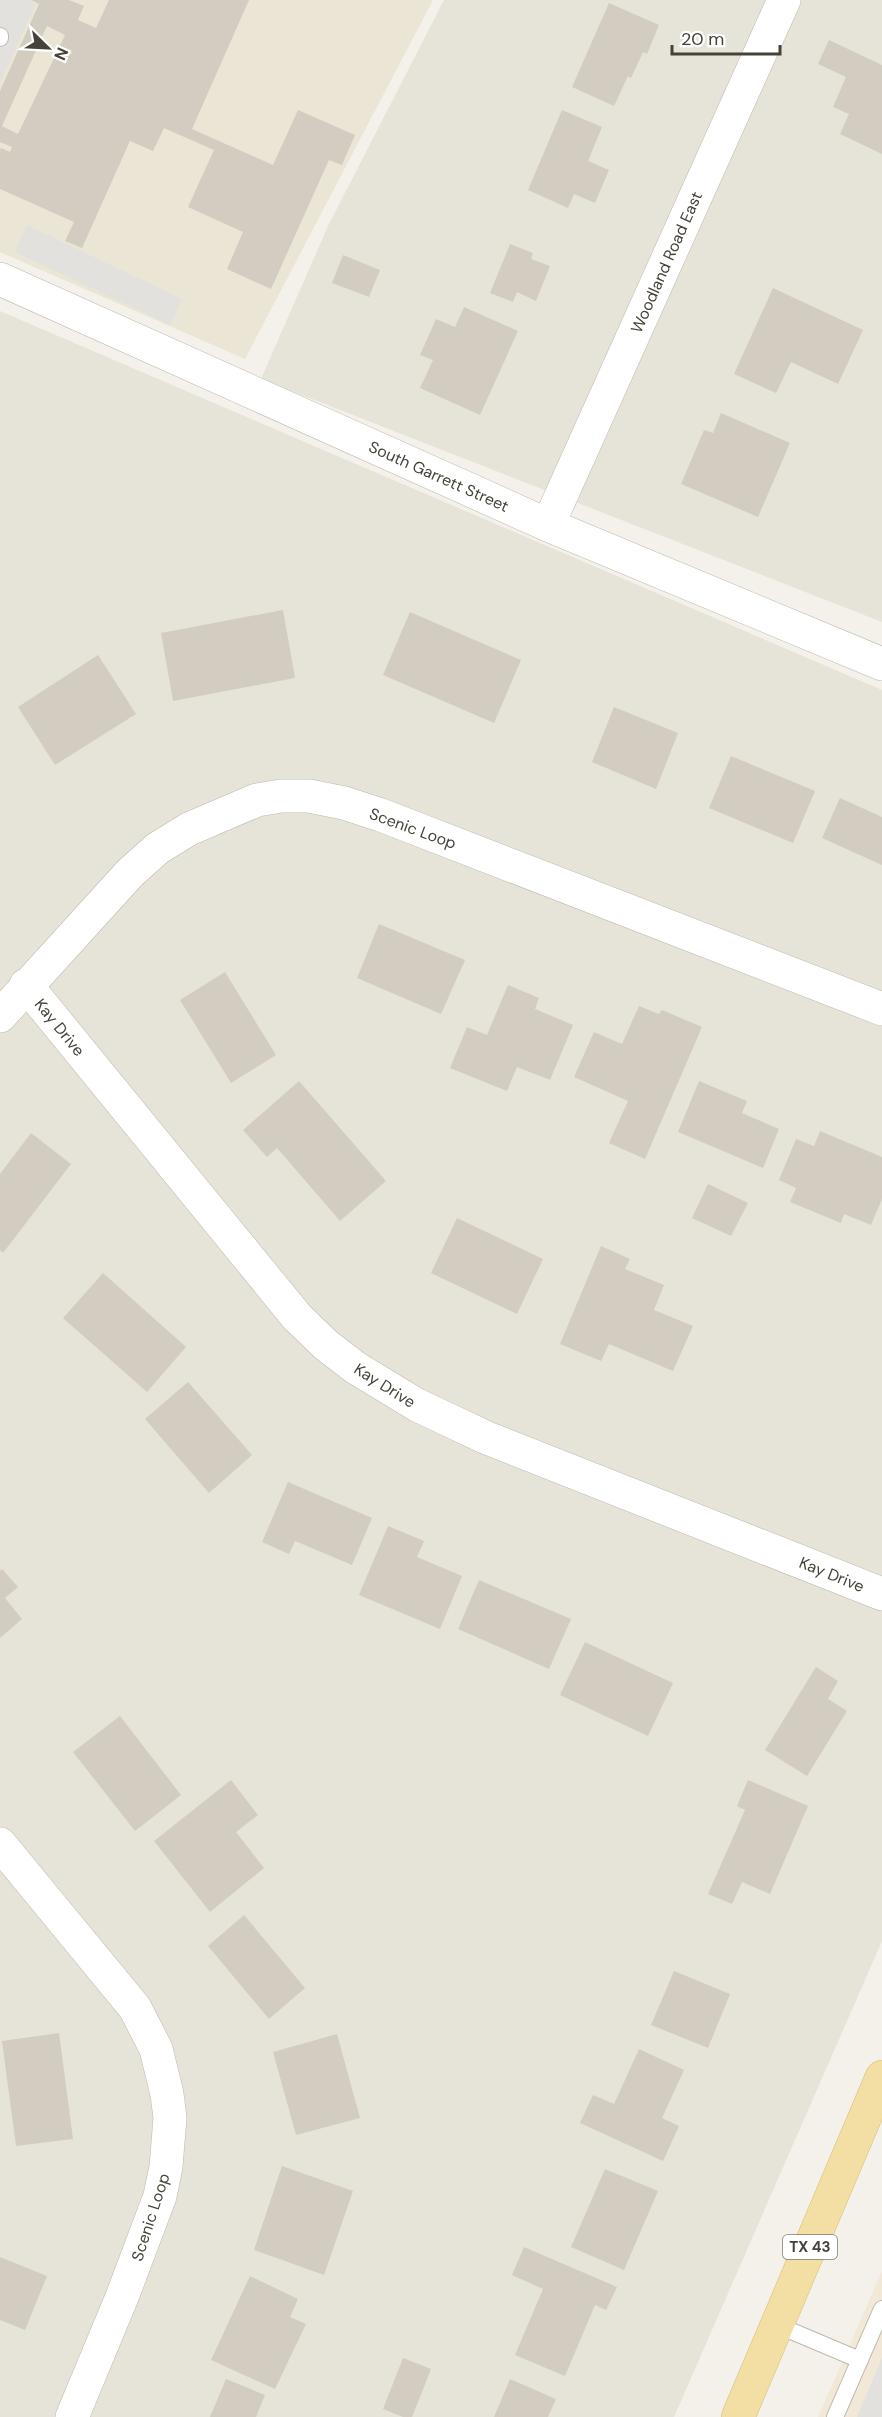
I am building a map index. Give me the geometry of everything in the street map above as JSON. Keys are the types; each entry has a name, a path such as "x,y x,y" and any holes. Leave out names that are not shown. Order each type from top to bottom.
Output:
{"main road":[{"name":"TX 43","path":"738,2417 882,2077"}],"street":[{"name":"Woodland Road East","path":"548,525 784,0"},
{"name":"South Garrett Street","path":"0,279 548,525 882,664"},
{"name":"Scenic Loop","path":"0,1016 130,873 158,848 189,829 257,800 281,796 309,796 344,803 381,815 882,1009"},
{"name":"Kay Drive","path":"26,985 297,1317 326,1345 356,1368 417,1406 487,1438 882,1594"},
{"name":"Scenic Loop","path":"0,1844 135,2008 156,2049 167,2094 170,2118 166,2167 160,2196 122,2297 72,2417"}],"lane":[{"path":"835,2417 882,2308"},
{"path":"777,2325 860,2360"}],"shaded area":[{"path":"0,0 433,0 245,359 0,252"},
{"path":"0,0 28,0 36,4 0,83"},
{"path":"444,0 882,0 882,622 261,379 328,226"},
{"path":"27,225 182,299 170,325 15,252"},
{"path":"0,311 882,690 882,1941 674,2417 0,2417"},
{"path":"882,2271 882,2417 818,2417"},
{"path":"882,2358 882,2417 857,2417"}],"building":[{"path":"31,0 69,0 84,6 78,20 96,28 109,0 249,0 192,129 273,165 298,110 355,135 342,165 329,160 271,289 227,269 243,232 188,207 214,150 164,128 153,151 130,141 82,248 65,241 74,222 0,189 0,150 1,148 10,152 12,147 0,142 0,91 39,4","holes":["47,26 65,35 18,134 2,126"]},
{"path":"609,3 659,25 647,54 643,52 631,78 628,76 614,106 572,87"},
{"path":"829,40 882,65 882,154 840,134 849,114 833,107 846,77 818,64"},
{"path":"562,110 602,127 588,161 609,170 595,203 574,194 568,208 528,190"},
{"path":"510,244 533,253 531,259 550,266 536,301 517,292 513,302 490,293"},
{"path":"343,255 380,270 369,297 332,283"},
{"path":"773,288 863,330 838,384 791,362 776,393 734,374"},
{"path":"464,307 518,331 480,415 420,388 433,360 420,355 436,319 455,327"},
{"path":"721,413 790,443 758,517 681,484 704,430 713,433"},
{"path":"283,610 295,678 173,701 161,633"},
{"path":"410,612 521,660 494,723 383,675"},
{"path":"98,655 136,714 55,765 18,707"},
{"path":"614,707 678,733 656,789 592,762"},
{"path":"731,756 815,791 793,843 709,808"},
{"path":"840,798 882,817 882,865 822,838"},
{"path":"379,924 465,960 441,1014 357,978"},
{"path":"225,972 276,1055 231,1083 180,1000"},
{"path":"508,985 539,998 535,1009 573,1025 550,1080 517,1067 507,1091 450,1068 467,1027 487,1035"},
{"path":"639,1006 659,1014 662,1010 702,1027 645,1159 609,1143 628,1101 574,1077 594,1032 622,1044"},
{"path":"299,1081 386,1181 340,1221 277,1148 267,1157 243,1130"},
{"path":"699,1081 747,1101 742,1113 779,1129 763,1168 678,1132"},
{"path":"820,1131 882,1157 882,1199 871,1225 844,1214 841,1223 790,1202 796,1188 779,1180 796,1139 814,1146"},
{"path":"31,1133 71,1164 3,1253 0,1250 0,1174"},
{"path":"708,1184 748,1203 731,1236 692,1218"},
{"path":"457,1218 543,1259 517,1314 431,1273"},
{"path":"601,1246 630,1259 625,1269 664,1285 654,1310 693,1326 673,1371 609,1344 601,1361 560,1344"},
{"path":"103,1273 186,1347 147,1392 63,1318"},
{"path":"188,1382 252,1455 209,1493 145,1419"},
{"path":"288,1482 372,1518 352,1565 295,1541 289,1554 262,1542"},
{"path":"388,1526 424,1541 417,1557 462,1576 440,1629 359,1595"},
{"path":"2,1569 18,1587 5,1598 22,1619 0,1638 0,1571"},
{"path":"479,1580 571,1619 549,1669 458,1629"},
{"path":"585,1642 673,1683 648,1736 560,1695"},
{"path":"816,1667 838,1681 828,1699 847,1711 807,1776 765,1750"},
{"path":"120,1716 181,1795 135,1831 73,1752"},
{"path":"231,1780 258,1815 236,1832 264,1868 210,1912 154,1841"},
{"path":"748,1780 808,1806 770,1894 742,1882 732,1904 708,1894 745,1810 737,1806"},
{"path":"244,1915 305,1988 269,2019 208,1946"},
{"path":"674,1971 730,1994 708,2048 651,2025"},
{"path":"59,2033 73,2139 16,2146 2,2041"},
{"path":"337,2034 360,2118 296,2135 273,2052"},
{"path":"639,2049 684,2070 662,2118 679,2126 663,2161 580,2123 593,2095 614,2104"},
{"path":"282,2166 353,2191 324,2275 254,2250"},
{"path":"605,2169 658,2191 624,2270 571,2247"},
{"path":"524,2247 617,2287 606,2310 595,2305 565,2376 515,2355 543,2289 512,2275"},
{"path":"0,2257 47,2276 25,2330 0,2320"},
{"path":"250,2276 298,2299 290,2317 306,2324 275,2389 211,2360"},
{"path":"403,2358 431,2369 412,2417 403,2417 383,2409"},
{"path":"226,2379 265,2395 256,2417 210,2417"},
{"path":"510,2379 556,2399 548,2417 494,2417"}]}
